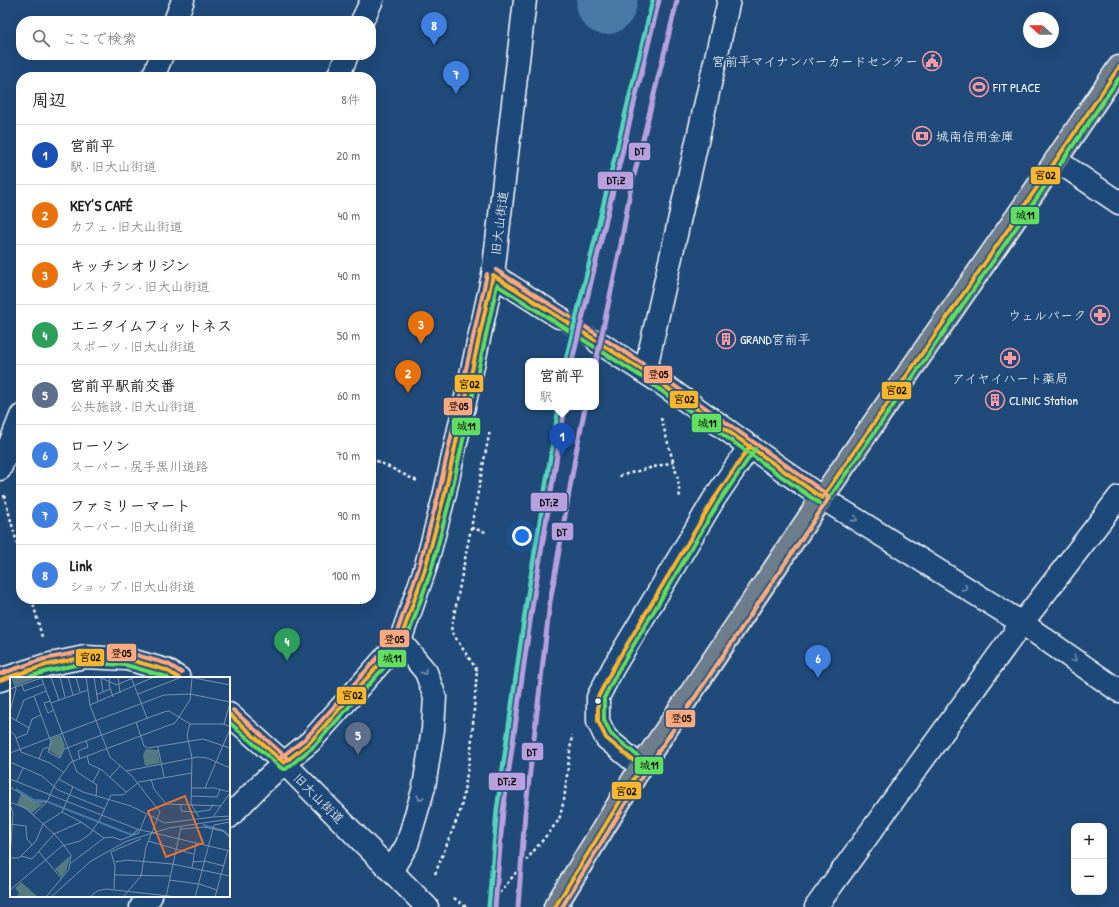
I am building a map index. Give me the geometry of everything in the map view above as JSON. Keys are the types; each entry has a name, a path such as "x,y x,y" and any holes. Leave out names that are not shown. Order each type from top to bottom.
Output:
{"main road":[{"path":"555,907 641,767 822,498 1119,67"}],"street":[{"path":"177,16 183,0"},
{"path":"364,16 372,0"},
{"name":"旧大山街道","path":"427,907 284,763 310,742 400,641 425,569 444,498 493,275 525,0"},
{"path":"645,372 729,0"},
{"path":"155,72 160,60"},
{"path":"340,72 345,60"},
{"path":"1056,160 1119,203"},
{"path":"493,275 559,317"},
{"path":"598,342 645,372 822,498 1022,623 1119,691"},
{"path":"0,470 16,429"},
{"path":"641,767 606,738 598,721 598,697 613,668 714,499 750,446"},
{"path":"816,907 1022,623 1119,497"},
{"path":"391,871 406,845 424,787 433,729 435,697 426,672 400,641"},
{"path":"0,680 46,665 85,657 127,659 166,670 176,677"},
{"path":"230,715 284,763 230,816"},
{"path":"140,907 150,897"}],"path":[{"path":"486,532 471,528 491,428"},
{"path":"376,460 423,484"},
{"path":"619,476 673,462"},
{"path":"4,494 16,539"},
{"path":"33,604 43,641"}],"waterway":[{"path":"606,5 608,0"}],"tunnel":[{"path":"559,317 598,342"}],"transit line":[{"name":"DT","path":"566,358 653,0"},
{"name":"DT;Z","path":"573,358 659,0"},
{"name":"DT","path":"597,358 621,244 630,192 677,1"},
{"name":"宮02","path":"822,498 1119,67"},
{"name":"城11","path":"562,907 646,770 827,501 1119,78"},
{"name":"登05","path":"496,270 648,367 825,493 828,498 646,770 562,907"},
{"name":"登05","path":"280,758 306,738 395,638 419,567 438,496 487,274"},
{"name":"宮02","path":"230,715 284,763 310,742 400,641 425,569 444,497 493,275 645,372 822,498"},
{"name":"城11","path":"230,723 280,767 286,769 314,746 405,644 431,571 450,499 497,285 642,377 819,503"},
{"name":"DT","path":"489,907 497,810 527,600 559,410"},
{"name":"DT;Z","path":"495,907 503,811 533,601 565,410"},
{"name":"DT","path":"518,907 525,814 550,602 585,410"},
{"name":"宮02","path":"555,907 641,767 606,738 598,721 598,697 613,668 714,499 750,446"},
{"name":"城11","path":"645,762 611,734 604,720 604,698 618,671 719,502 755,449"},
{"name":"登05","path":"0,674 44,659 85,651 129,653 168,664 182,673"},
{"name":"宮02","path":"0,680 46,665 85,657 127,659 166,670 177,677"},
{"name":"城11","path":"28,677 85,663 126,665 166,677"},
{"name":"登05","path":"233,710 288,759"}],"place":[{"name":"Link","path":"434,45"},
{"name":"宮前平マイナンバーカードセンター","path":"932,61"},
{"name":"FIT PLACE","path":"979,87"},
{"name":"ファミリーマート","path":"456,94"},
{"name":"城南信用金庫","path":"922,136"},
{"name":"ウェルパーク","path":"1100,315"},
{"name":"GRAND宮前平","path":"726,339"},
{"name":"キッチンオリジン","path":"421,344"},
{"name":"アイヤイハート薬局","path":"1010,358"},
{"name":"KEY’S CAFÉ","path":"408,393"},
{"name":"CLINIC Station","path":"995,400"},
{"name":"宮前平","path":"562,456"},
{"name":"エニタイムフィットネス","path":"287,661"},
{"name":"ローソン","path":"818,678"},
{"name":"宮前平駅前交番","path":"358,755"}]}
